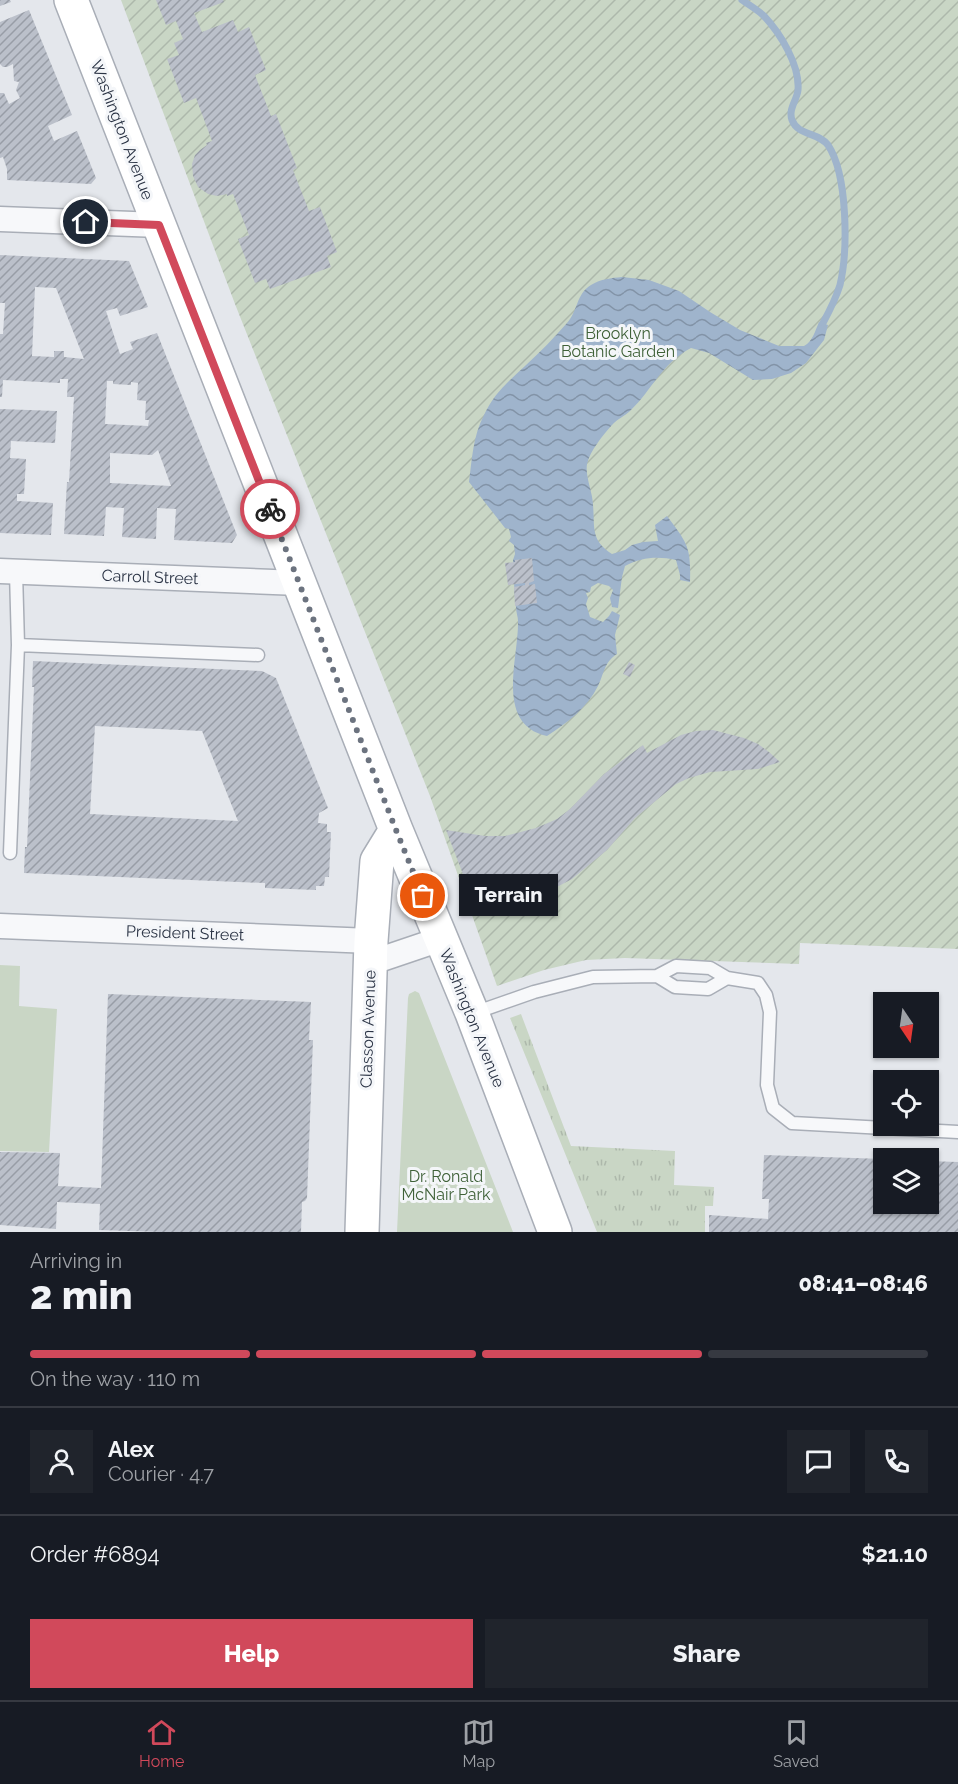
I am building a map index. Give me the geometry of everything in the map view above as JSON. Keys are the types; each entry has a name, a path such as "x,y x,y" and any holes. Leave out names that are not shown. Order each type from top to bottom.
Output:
{"main road":[{"name":"Washington Avenue","path":"71,0 396,830 472,1013 555,1232"},
{"name":"Classon Avenue","path":"362,1232 370,952 377,861 396,830"}],"street":[{"path":"0,219 159,225"},
{"name":"Carroll Street","path":"8,571 299,583"},
{"name":"President Street","path":"0,926 370,952 441,939"}],"lane":[{"path":"8,571 18,645 10,853"},
{"path":"18,645 258,656"},
{"path":"472,1013 534,992 593,976 657,976 676,966 710,968 728,978 758,983 766,995 770,1012 767,1085 773,1108 792,1123 958,1132"},
{"path":"657,976 675,987 708,988 728,978"}],"green space":[{"name":"Brooklyn Botanic Garden","path":"121,0 958,0 958,949 800,943 799,964 625,958 586,960 544,970 497,986 430,796 235,304"},
{"path":"0,965 20,966 19,1006 57,1009 49,1152 0,1151"},
{"name":"Dr. Ronald McNair Park","path":"415,991 419,993 513,1232 397,1232 408,998 409,994"},
{"path":"521,1014 571,1146 675,1151 674,1185 714,1187 713,1206 705,1206 705,1232 597,1232 510,1018"}],"water":[{"path":"622,277 649,280 679,291 740,330 779,346 804,346 812,339 819,322 828,325 824,340 806,363 791,373 772,379 753,380 709,353 691,348 672,362 638,403 614,423 597,443 587,469 593,500 595,533 600,544 612,554 632,545 658,541 655,525 667,516 687,546 690,582 680,580 676,560 656,558 644,559 625,566 618,608 612,607 610,598 613,590 609,586 598,583 591,587 590,592 586,593 588,598 586,604 590,617 603,622 612,611 620,615 615,635 617,654 607,664 598,686 588,701 569,720 547,736 531,729 520,718 515,704 513,688 518,621 514,584 514,545 509,541 511,537 509,529 505,528 469,482 474,448 480,423 492,400 567,323 582,293 602,280"}],"building":[{"path":"0,0 10,0 11,2 0,6"},
{"path":"156,0 223,0 224,2 194,13 202,32 233,20 238,32 249,27 266,70 255,75 271,116 276,114 297,168 293,170 309,211 320,207 337,252 327,256 331,267 270,289 266,279 255,283 238,239 249,235 233,194 217,196 208,194 198,187 193,176 192,164 195,155 207,145 206,143 212,141 196,98 184,103 167,59 179,55 174,43 183,39 176,21 166,25"},
{"path":"29,10 72,115 48,126 54,141 77,131 96,178 91,184 7,180 7,169 3,157 0,158 0,93 4,93 9,104 20,98 16,90 19,82 14,81 13,64 3,67 0,64 0,22"},
{"path":"0,255 129,261 148,307 120,316 117,308 106,311 120,354 133,349 130,342 157,333 237,535 232,543 174,540 176,509 157,508 156,539 122,537 124,508 106,507 104,536 64,534 74,397 67,397 68,379 60,379 60,383 3,380 2,397 0,397 0,334 3,334 5,303 0,303","holes":["35,287 56,288 84,359 64,357 64,351 54,351 54,357 32,356","107,381 113,381 113,384 138,383 137,400 146,401 145,420 149,420 148,426 105,424","158,450 171,486 110,483 110,453 152,455"]},
{"path":"0,409 57,411 55,443 11,441 10,458 26,459 24,494 17,494 17,501 53,503 51,535 0,533"},
{"path":"532,558 534,581 529,585 535,584 537,603 515,606 514,587 525,585 525,583 508,585 505,563"},
{"path":"33,661 262,671 276,678 328,808 319,813 318,823 327,824 327,832 331,832 329,877 325,877 324,886 316,886 316,890 265,888 265,883 24,873 34,687 32,687","holes":["95,726 202,731 238,821 90,814"]},
{"path":"629,662 635,665 630,677 623,674"},
{"path":"713,730 758,744 780,762 758,769 710,772 676,784 635,818 607,850 572,879 538,897 501,906 476,908 446,830 485,836 505,836 536,828 557,819 570,809 604,774 643,745 647,753 681,735"},
{"path":"108,994 311,1002 309,1040 313,1040 307,1198 302,1202 301,1232 99,1230 100,1204 57,1202 56,1229 0,1225 0,1152 60,1153 58,1186 101,1188"},
{"path":"764,1155 873,1159 873,1214 939,1214 939,1161 958,1162 958,1232 709,1232 709,1215 768,1219 769,1199 762,1199"}],"waterway":[{"path":"742,0 764,16 788,50 798,80 798,90 791,112 792,120 803,132 824,141 835,158 843,194 845,234 843,270 837,295 823,323"}],"way so far":[{"path":"270,509 423,896"}],"place":[{"name":"Terrain","path":"423,896"}],"route":[{"path":"86,222 159,225 270,509"}]}
